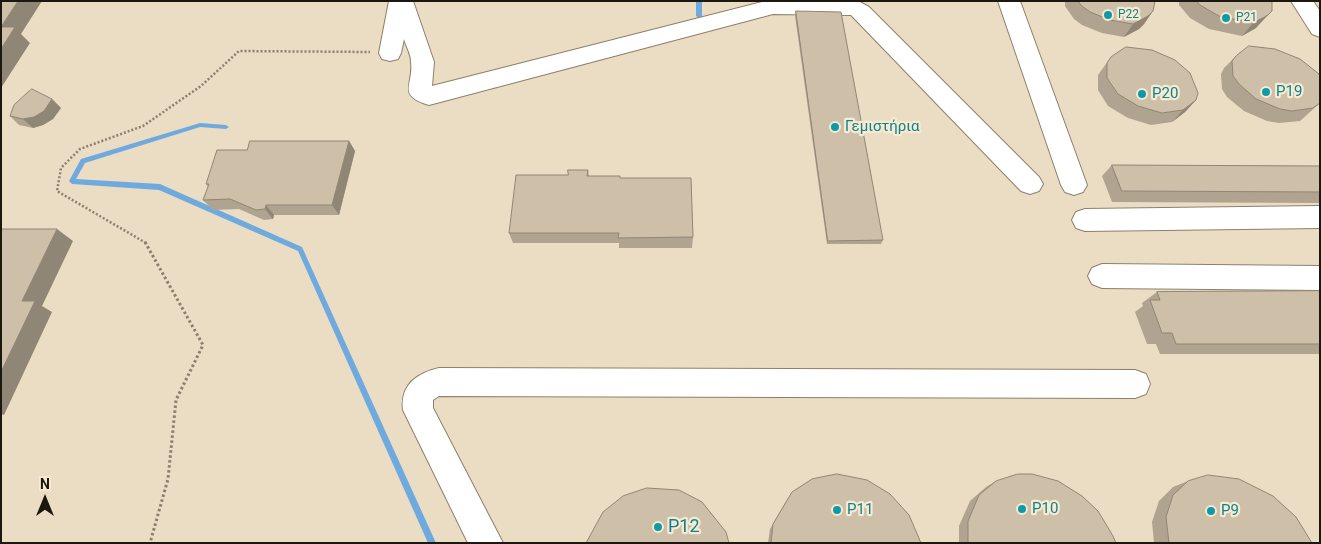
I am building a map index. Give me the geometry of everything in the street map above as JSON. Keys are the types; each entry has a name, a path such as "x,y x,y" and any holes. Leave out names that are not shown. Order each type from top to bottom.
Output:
{"street":[{"path":"390,53 401,1"},
{"path":"401,1 423,62 419,90 429,96 773,7 856,8 1030,184"},
{"path":"1010,1 1074,185"},
{"path":"1302,1 1320,29"},
{"path":"1085,220 1320,217"},
{"path":"1102,276 1320,278"},
{"path":"486,543 418,410 416,400 420,391 428,384 438,382 1135,384"}],"path":[{"path":"150,543 168,479 176,400 203,345 146,242 57,191 62,168 80,149 143,126 201,86 239,51 390,53"}],"building":[{"path":"1,1 18,1 1,27"},
{"path":"1078,1 1155,1 1153,11 1133,24 1110,20 1090,12"},
{"path":"1197,1 1272,1 1272,11 1253,23 1219,16 1200,5"},
{"name":"Γεμιστήρια","path":"796,11 841,12 883,240 828,241"},
{"path":"1,27 15,27 1,49"},
{"name":"P19","path":"1249,46 1275,49 1300,59 1319,74 1320,103 1313,108 1292,111 1280,109 1256,99 1233,76 1232,61"},
{"name":"P20","path":"1126,47 1152,50 1175,60 1190,73 1198,93 1196,100 1183,110 1162,113 1138,106 1118,94 1107,78 1107,63 1111,57"},
{"path":"32,89 52,99 44,111 34,117 23,119 10,116 14,105"},
{"path":"250,141 349,141 332,205 266,205 265,209 256,210 230,199 203,200 217,150 247,150"},
{"path":"1112,165 1320,166 1320,192 1122,191"},
{"path":"568,170 588,170 587,176 691,178 693,237 618,238 619,233 509,233 516,175 568,175"},
{"path":"1,229 57,229 22,301 35,301 1,372"},
{"path":"1320,291 1320,344 1176,344 1172,333 1162,333 1150,300 1160,300 1157,292"},
{"name":"P11","path":"837,474 867,480 890,494 909,515 921,543 771,543 773,524 792,492 812,479"},
{"name":"P10","path":"1018,474 1032,474 1058,481 1082,496 1098,511 1116,543 968,543 968,521 979,495 996,481"},
{"name":"P9","path":"1208,475 1239,479 1273,496 1296,517 1312,543 1169,543 1166,517 1173,495 1188,481"},
{"name":"P12","path":"647,488 679,490 702,502 726,532 729,543 586,543 603,512 623,496"}],"waterway":[{"path":"699,1 699,16"},
{"path":"226,127 200,125 83,161 72,181 160,187 300,249 432,543"}],"place":[{"name":"P22","path":"1108,15"},
{"name":"P21","path":"1226,18"},
{"name":"P19","path":"1266,92"},
{"name":"P20","path":"1142,94"},
{"name":"Γεμιστήρια","path":"835,127"},
{"name":"P10","path":"1022,509"},
{"name":"P11","path":"837,510"},
{"name":"P9","path":"1211,511"},
{"name":"P12","path":"658,527"}]}
